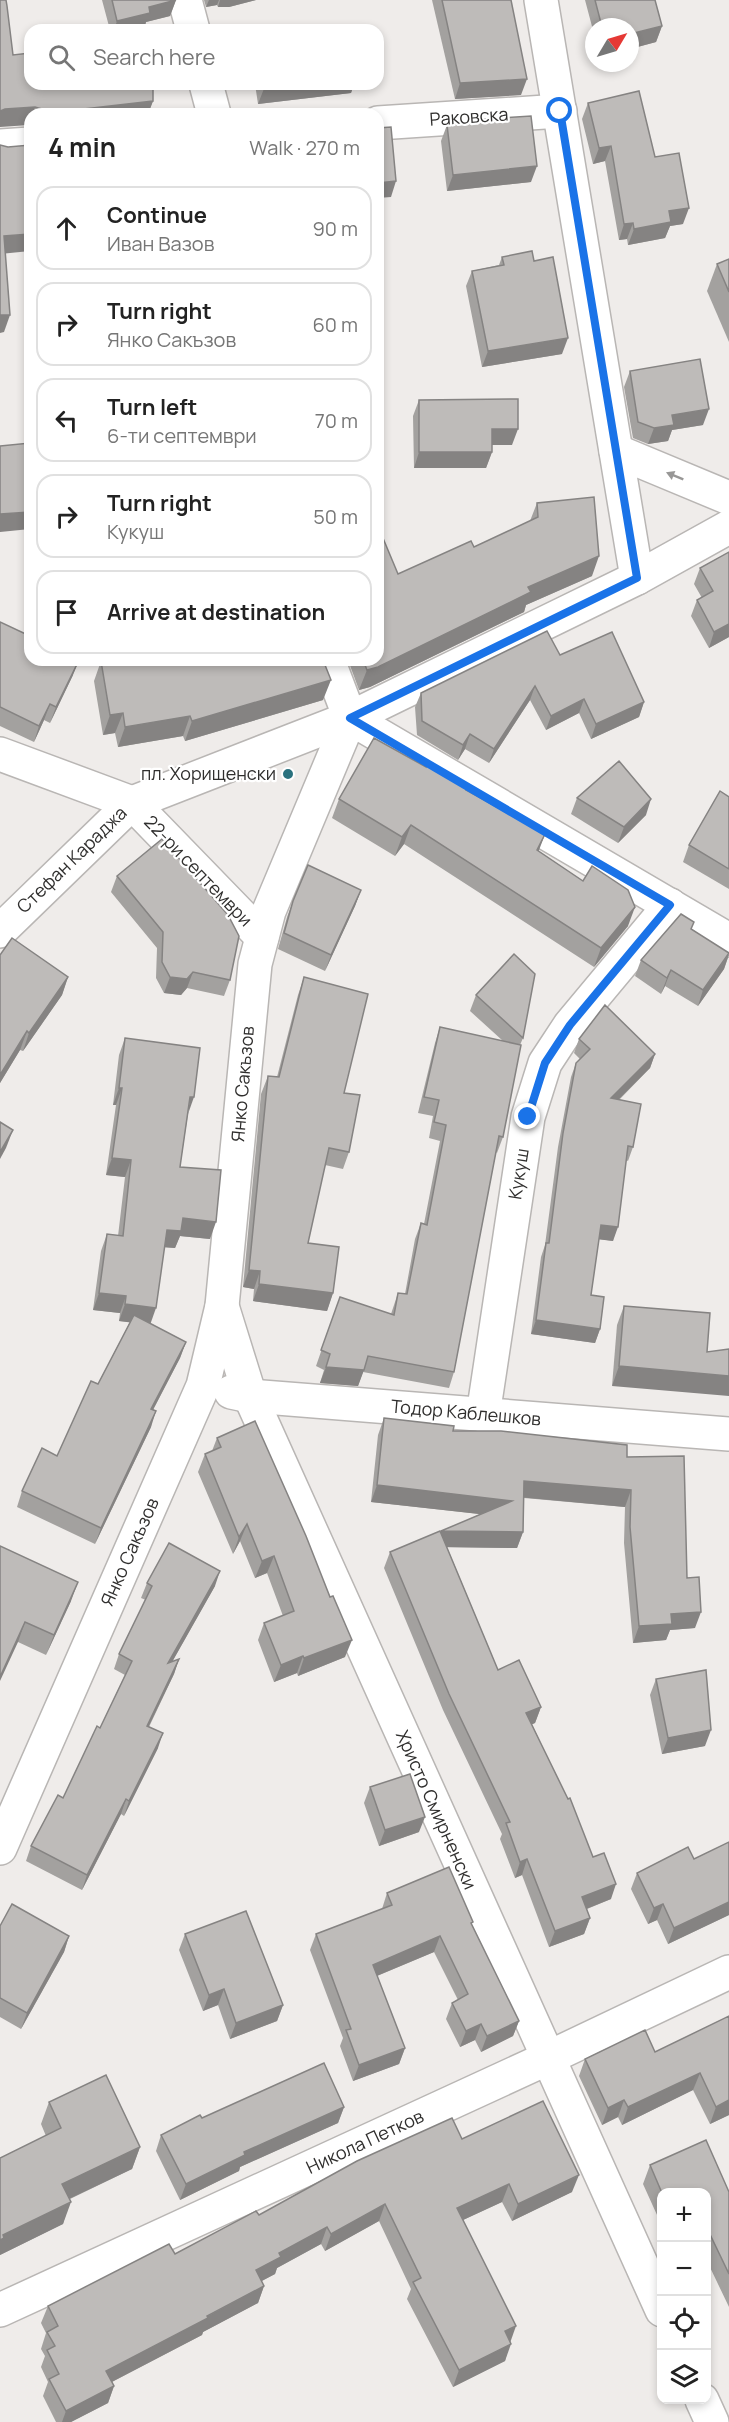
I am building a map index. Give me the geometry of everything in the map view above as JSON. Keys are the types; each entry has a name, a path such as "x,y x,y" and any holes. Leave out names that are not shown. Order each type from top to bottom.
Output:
{"street":[{"path":"185,0 191,24"},
{"path":"541,0 637,578"},
{"path":"208,90 212,108"},
{"name":"Раковска","path":"384,123 560,111"},
{"path":"0,146 24,144"},
{"path":"616,451 729,498"},
{"path":"350,718 637,578 729,527"},
{"path":"330,666 350,718 729,940"},
{"name":"Стефан Караджа","path":"0,931 132,802 350,718"},
{"name":"Янко Сакъзов","path":"0,1848 203,1386 222,1306 255,964 269,911 350,718"},
{"name":"22-ри септември","path":"0,754 132,802 262,937"},
{"name":"Кукуш","path":"483,1415 528,1117 545,1063 570,1025 670,905"},
{"name":"Христо Смирненски","path":"222,1306 250,1396 657,2299"},
{"name":"Тодор Каблешков","path":"203,1386 250,1396 729,1434"},
{"name":"Никола Петков","path":"0,2310 548,2058 729,1972"},
{"path":"704,2404 712,2422"}],"building":[{"path":"0,0 6,0 13,55 24,54 24,90 153,90 153,101 93,108 35,107 0,111"},
{"path":"112,0 176,0 149,7 150,13 117,21"},
{"path":"442,0 511,0 527,79 460,83"},
{"path":"595,0 655,0 662,26 639,32 639,18 600,18"},
{"path":"639,91 655,157 679,153 689,208 669,211 671,222 634,229 633,223 624,224 611,146 599,148 588,103"},
{"path":"531,116 537,166 453,175 447,125 469,122 469,120"},
{"path":"391,127 396,181 384,182 384,128"},
{"path":"0,145 8,147 24,146 24,234 4,236 10,315 0,315"},
{"path":"532,251 534,261 553,257 568,338 488,351 472,271 504,265 502,257"},
{"path":"729,259 729,292 717,264"},
{"path":"700,359 709,409 672,415 674,425 654,428 638,422 630,371"},
{"path":"518,399 518,429 492,429 492,452 419,452 419,400"},
{"path":"24,444 24,512 0,514 0,446"},
{"path":"594,497 599,556 528,587 531,592 384,664 384,541 398,574 471,541 474,547 538,517 537,503"},
{"path":"729,552 729,624 714,632 697,600 713,591 700,568"},
{"path":"0,622 24,633 24,666 76,666 56,707 50,704 39,726 0,707"},
{"path":"547,631 560,655 612,632 644,702 596,724 584,699 551,716 535,686 494,749 470,734 463,745 422,721 421,693"},
{"path":"102,666 325,666 331,680 192,721 190,716 125,727 123,713 110,715"},
{"path":"365,666 380,666 378,667 367,670"},
{"path":"374,738 426,767 426,761 469,786 466,790 545,834 537,850 583,881 592,866 628,890 635,907 601,948 411,825 402,837 339,799"},
{"path":"619,761 651,799 624,827 577,798"},
{"path":"720,791 729,797 729,869 689,845"},
{"path":"162,839 228,915 239,936 230,980 193,972 187,979 170,977 162,962 163,932 117,876"},
{"path":"308,865 361,890 331,955 284,933 293,901"},
{"path":"681,914 694,922 691,929 729,953 703,990 671,970 667,978 641,960"},
{"path":"12,938 68,977 29,1033 27,1031 0,1075 0,955"},
{"path":"514,954 535,974 523,1038 476,995"},
{"path":"304,977 368,994 344,1093 360,1095 349,1152 329,1148 308,1243 339,1247 333,1293 259,1284 260,1271 249,1270 268,1076 279,1077"},
{"path":"605,1005 655,1054 611,1098 641,1104 633,1147 628,1146 618,1227 601,1225 591,1295 604,1297 600,1329 536,1320 546,1243 549,1243 563,1133 576,1063 590,1049 579,1039"},
{"path":"440,1027 521,1045 503,1137 499,1136 454,1372 368,1356 364,1370 326,1367 330,1354 321,1350 340,1297 394,1315 398,1293 407,1294 421,1223 427,1225 446,1125 434,1122 439,1100 424,1097"},
{"path":"125,1038 200,1048 194,1097 190,1097 180,1167 221,1170 216,1222 183,1218 181,1231 167,1230 156,1308 125,1304 126,1296 99,1293 107,1234 123,1236 131,1160 112,1158 122,1088 119,1088"},
{"path":"0,1122 13,1130 0,1152"},
{"path":"624,1306 710,1313 707,1352 729,1349 729,1376 619,1366"},
{"path":"134,1315 186,1342 151,1409 156,1411 101,1528 22,1491 42,1448 57,1456 91,1381 98,1384"},
{"path":"384,1418 454,1426 453,1431 501,1431 627,1445 627,1457 684,1456 687,1578 699,1577 701,1612 671,1614 672,1624 639,1626 630,1527 631,1490 524,1481 523,1532 441,1531 512,1501 377,1485"},
{"path":"255,1421 306,1536 330,1597 333,1596 352,1640 281,1665 264,1623 294,1611 274,1556 262,1561 247,1524 239,1537 205,1454 221,1447 217,1438"},
{"path":"440,1531 498,1670 519,1660 541,1707 526,1713 568,1799 570,1798 593,1857 604,1853 616,1884 582,1897 590,1918 555,1931 527,1859 520,1862 506,1823 510,1822 449,1694 390,1552"},
{"path":"169,1543 220,1571 168,1663 179,1659 147,1726 163,1733 129,1801 126,1799 87,1875 31,1846 58,1795 63,1798 97,1726 100,1728 132,1661 119,1654 152,1586 147,1583"},
{"path":"0,1546 78,1582 54,1635 25,1622 0,1677"},
{"path":"706,1670 711,1730 668,1738 656,1679"},
{"path":"410,1774 425,1817 385,1830 370,1787"},
{"path":"729,1842 729,1902 674,1928 663,1904 654,1908 637,1873 688,1847 694,1859"},
{"path":"449,1867 473,1922 471,1923 519,2021 487,2036 481,2024 466,2031 452,2003 468,1994 440,1936 373,1965 405,2048 359,2065 346,2030 351,2029 316,1934 392,1905 387,1893"},
{"path":"12,1904 69,1936 27,2013 0,1998 0,1926"},
{"path":"246,1911 283,2005 236,2023 224,1989 209,1995 185,1934"},
{"path":"729,2016 729,2100 716,2107 700,2073 628,2107 624,2100 608,2108 585,2059 645,2030 655,2052"},
{"path":"324,2063 344,2107 244,2152 245,2155 186,2184 161,2135 200,2115 202,2118"},
{"path":"106,2075 140,2147 62,2184 71,2202 3,2235 4,2238 0,2240 0,2158 61,2128 49,2102"},
{"path":"543,2101 579,2175 518,2204 509,2184 457,2208 516,2326 505,2331 511,2344 459,2370 413,2282 421,2278 385,2204 331,2234 327,2227 279,2253 281,2257 256,2270 264,2286 106,2371 114,2386 66,2411 49,2379 59,2374 47,2350 55,2346 47,2332 58,2326 48,2306 169,2244 175,2254 256,2211 259,2215 357,2161 452,2118 462,2139"},
{"path":"706,2140 729,2192 729,2274 711,2236 711,2188 660,2188 650,2165"}],"place":[{"name":"пл. Хорищенски","path":"288,774"}],"route":[{"path":"528,1117 545,1063 570,1025 670,905 350,718 637,578 560,111"}]}
